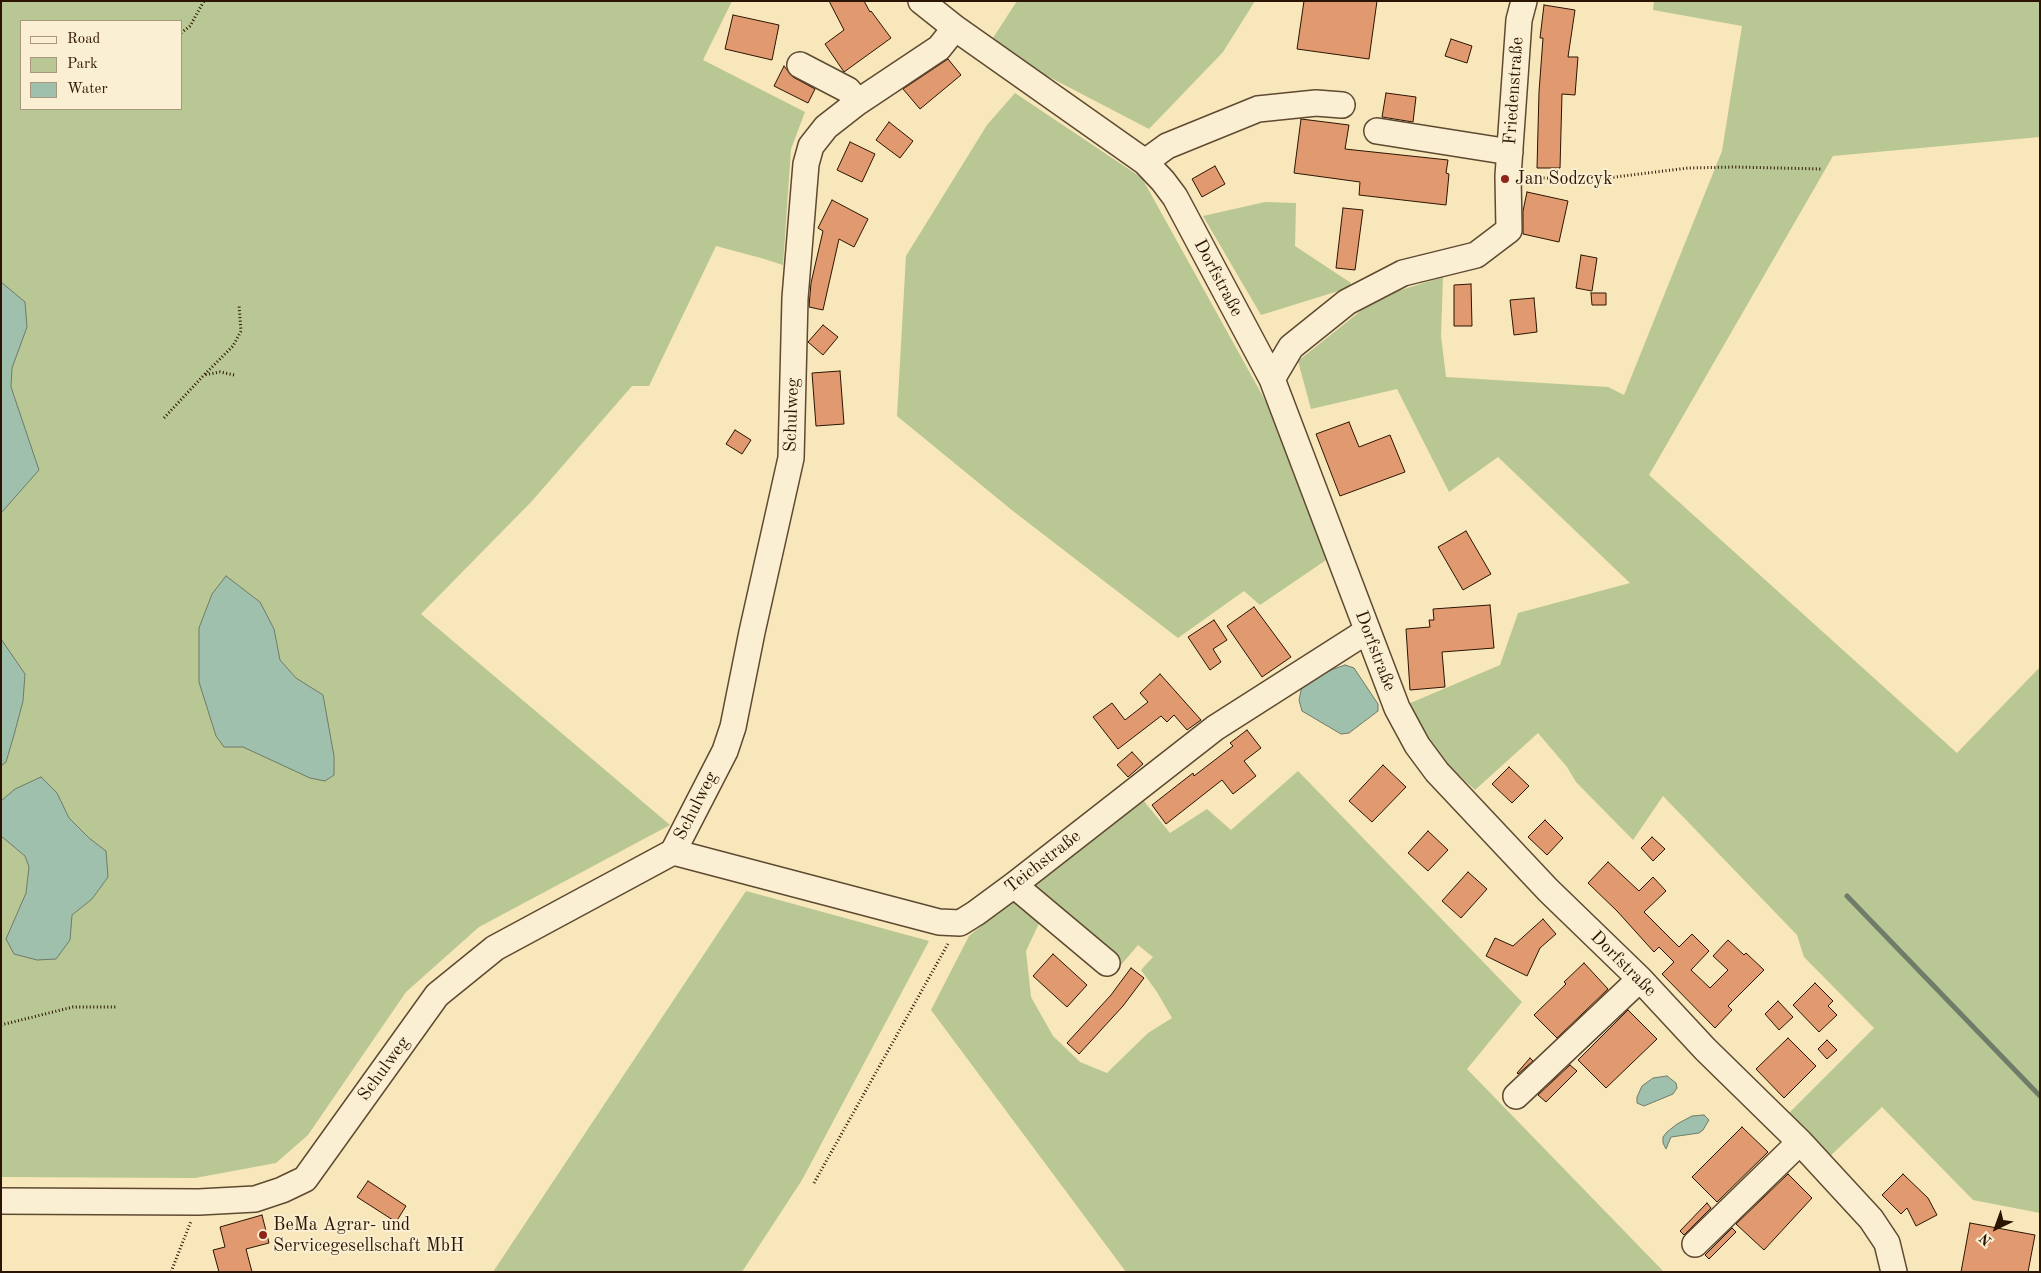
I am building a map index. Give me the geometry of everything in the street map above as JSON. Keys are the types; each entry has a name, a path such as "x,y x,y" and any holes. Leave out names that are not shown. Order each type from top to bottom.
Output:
{"street":[{"name":"Dorfstraße","path":"921,1 955,28 1145,162 1163,181 1175,197 1272,379 1397,708 1417,745 1437,772 1548,890 1640,979 1705,1048 1800,1142 1871,1219 1888,1243 1894,1272"},
{"name":"Friedenstraße","path":"1272,379 1291,347 1347,302 1403,273 1476,256 1509,230 1509,164 1519,20 1524,1"},
{"name":"Schulweg","path":"1,1200 199,1202 256,1199 282,1190 305,1178 438,995 495,948 672,852 725,751 733,727 791,458 795,298 806,164 811,146 826,127 858,102 939,48 955,28"},
{"path":"800,65 848,90 858,102"},
{"path":"1145,162 1167,146 1258,109 1316,103 1342,105"},
{"path":"1377,131 1509,164"},
{"path":"1253,344 1291,347"},
{"name":"Teichstraße","path":"960,923 1014,885 1215,728 1367,631"},
{"path":"672,852 939,922 960,923"},
{"path":"1014,885 1107,963"},
{"path":"1516,1096 1640,979"},
{"path":"1695,1244 1800,1142"}],"path":[{"path":"182,31 190,26 204,1"},
{"path":"1509,164 1563,179 1607,178 1688,168 1822,169"},
{"path":"164,418 233,346 241,331 239,305"},
{"path":"204,375 220,372 234,375"},
{"path":"814,1183 960,923"},
{"path":"1,1025 73,1007 117,1007"},
{"path":"171,1272 199,1202"}],"green space":[{"path":"1,1 732,1 703,60 805,112 791,149 783,265 716,246 649,386 632,386 532,501 421,614 670,825 479,927 406,992 308,1135 276,1163 195,1178 1,1177"},
{"path":"1017,1 1255,1 1223,52 1149,129 1030,67 991,41"},
{"path":"1654,1 2040,1 2040,137 1833,156 1649,475 1957,753 2040,667 2040,1213 1973,1200 1882,1107 1827,1159 1786,1116 1874,1028 1804,957 1797,935 1663,796 1633,840 1576,782 1567,767 1538,733 1475,790 1440,758 1408,704 1500,665 1518,613 1630,583 1498,457 1449,492 1397,389 1311,409 1298,361 1378,297 1443,277 1441,336 1446,377 1608,387 1624,395 1722,151 1742,26 1653,10"},
{"path":"1015,93 1142,178 1276,420 1329,558 1260,605 1244,591 1178,638 1013,511 897,416 906,256 987,125"},
{"path":"1265,202 1296,203 1295,246 1351,283 1348,288 1261,315 1203,216"},
{"path":"1298,771 1522,1002 1467,1069 1664,1272 1126,1272 931,1010 969,936 1014,899 1041,919 1026,951 1031,997 1053,1036 1080,1062 1107,1073 1148,1033 1172,1018 1157,992 1141,970 1153,957 1138,945 1121,965 1029,887 1143,800 1170,833 1207,809 1231,830"},
{"path":"746,891 929,941 802,1180 742,1272 493,1272"}],"water":[{"path":"1,282 25,302 27,327 12,368 11,387 39,470 1,513"},
{"path":"226,576 260,602 274,629 280,660 296,678 323,695 334,756 334,775 325,781 310,778 243,747 224,747 216,736 199,682 199,628 212,594"},
{"path":"1,639 25,674 23,701 6,762 1,766"},
{"path":"1345,665 1354,668 1378,704 1378,711 1349,733 1341,734 1302,711 1299,700 1302,686 1314,676"},
{"path":"41,777 57,793 69,818 89,838 106,851 108,877 92,899 72,915 70,940 56,959 37,960 14,954 6,939 26,893 29,867 25,856 1,836 1,801 15,789"},
{"path":"1667,1076 1676,1083 1677,1088 1673,1094 1644,1106 1637,1103 1637,1097 1642,1086 1653,1078"},
{"path":"1704,1115 1709,1120 1703,1130 1699,1133 1671,1137 1666,1149 1663,1137 1667,1132 1692,1116"}],"building":[{"path":"829,1 864,1 870,12 891,38 844,72 825,44 844,30"},
{"path":"1304,1 1377,1 1369,59 1297,49"},
{"path":"1544,5 1575,10 1568,57 1578,57 1575,95 1562,94 1560,168 1537,168 1539,92 1543,38 1540,38"},
{"path":"733,15 779,25 772,60 725,49"},
{"path":"1451,39 1472,46 1467,63 1445,56"},
{"path":"948,59 961,75 920,109 903,89"},
{"path":"784,66 793,77 815,89 808,103 774,86"},
{"path":"1386,93 1416,97 1413,122 1382,117"},
{"path":"1301,119 1349,125 1345,149 1448,160 1446,173 1449,174 1446,205 1359,195 1360,182 1294,173"},
{"path":"889,122 913,141 900,158 876,140"},
{"path":"850,142 875,154 862,182 837,170"},
{"path":"1215,166 1225,184 1202,197 1192,179"},
{"path":"1527,192 1568,201 1559,242 1523,234 1523,211"},
{"path":"832,200 868,219 854,247 839,239 823,310 809,307 811,283 823,231 818,228"},
{"path":"1343,208 1363,210 1355,270 1336,268"},
{"path":"1581,255 1597,258 1592,291 1576,288"},
{"path":"1471,284 1472,326 1454,326 1454,285"},
{"path":"1591,293 1606,293 1606,305 1592,305"},
{"path":"1534,298 1537,332 1514,335 1510,300"},
{"path":"823,325 838,337 823,355 808,342"},
{"path":"840,371 844,424 816,426 812,373"},
{"path":"1349,422 1359,447 1390,435 1405,472 1340,496 1316,434"},
{"path":"735,430 751,440 742,454 726,444"},
{"path":"1466,531 1491,574 1463,590 1438,547"},
{"path":"1490,605 1494,648 1442,652 1445,687 1410,690 1406,629 1430,627 1429,620 1434,620 1433,609"},
{"path":"1254,607 1291,657 1262,677 1227,626"},
{"path":"1214,620 1227,640 1213,649 1221,662 1210,670 1188,637"},
{"path":"1160,674 1201,720 1187,730 1174,715 1167,722 1161,716 1118,749 1093,717 1112,703 1125,720 1148,702 1140,693"},
{"path":"1247,730 1261,748 1244,761 1256,776 1233,794 1222,780 1166,824 1152,805 1193,773 1194,776 1233,746 1230,743"},
{"path":"1132,752 1143,764 1128,777 1117,765"},
{"path":"1383,765 1406,787 1372,822 1349,801"},
{"path":"1509,767 1529,786 1512,803 1492,784"},
{"path":"1545,820 1563,838 1547,855 1528,837"},
{"path":"1428,831 1448,850 1428,871 1408,853"},
{"path":"1652,837 1665,849 1653,861 1641,848"},
{"path":"1608,862 1639,891 1653,877 1666,891 1644,912 1679,947 1692,934 1709,951 1691,970 1710,988 1728,970 1713,956 1728,940 1744,955 1746,953 1764,970 1728,1006 1732,1010 1715,1028 1662,974 1674,962 1659,947 1654,952 1617,911 1588,883"},
{"path":"1468,872 1487,889 1461,918 1442,901"},
{"path":"1543,919 1556,934 1540,948 1527,976 1486,956 1495,938 1513,946"},
{"path":"1053,954 1087,985 1067,1007 1033,976"},
{"path":"1584,963 1608,989 1557,1038 1534,1015 1566,984 1564,982"},
{"path":"1131,968 1144,978 1123,1006 1079,1054 1067,1043 1111,995"},
{"path":"1815,983 1833,1001 1828,1006 1837,1015 1819,1032 1793,1005"},
{"path":"1778,1001 1793,1017 1779,1030 1765,1014"},
{"path":"1628,1010 1657,1039 1606,1088 1578,1060"},
{"path":"1788,1038 1816,1066 1784,1098 1756,1069"},
{"path":"1827,1040 1837,1050 1827,1059 1818,1049"},
{"path":"1530,1058 1533,1061 1518,1074 1517,1073"},
{"path":"1570,1065 1577,1071 1546,1102 1538,1095"},
{"path":"1742,1127 1768,1152 1717,1202 1692,1177"},
{"path":"1788,1174 1812,1198 1764,1250 1736,1224"},
{"path":"1903,1174 1928,1198 1937,1215 1916,1226 1907,1208 1901,1214 1882,1195"},
{"path":"368,1181 406,1206 396,1222 357,1197"},
{"path":"1707,1203 1711,1208 1684,1235 1680,1231"},
{"path":"262,1215 269,1243 246,1249 252,1272 219,1272 213,1250 225,1247 220,1227"},
{"path":"1970,1223 2035,1235 2028,1272 1961,1272"},
{"path":"1732,1228 1736,1232 1709,1259 1705,1255"}],"waterway":[{"path":"1847,896 2040,1096"}],"place":[{"name":"Jan Sodzcyk","path":"1505,179"},
{"name":"BeMa Agrar- und Servicegesellschaft MbH","path":"263,1235"}]}
